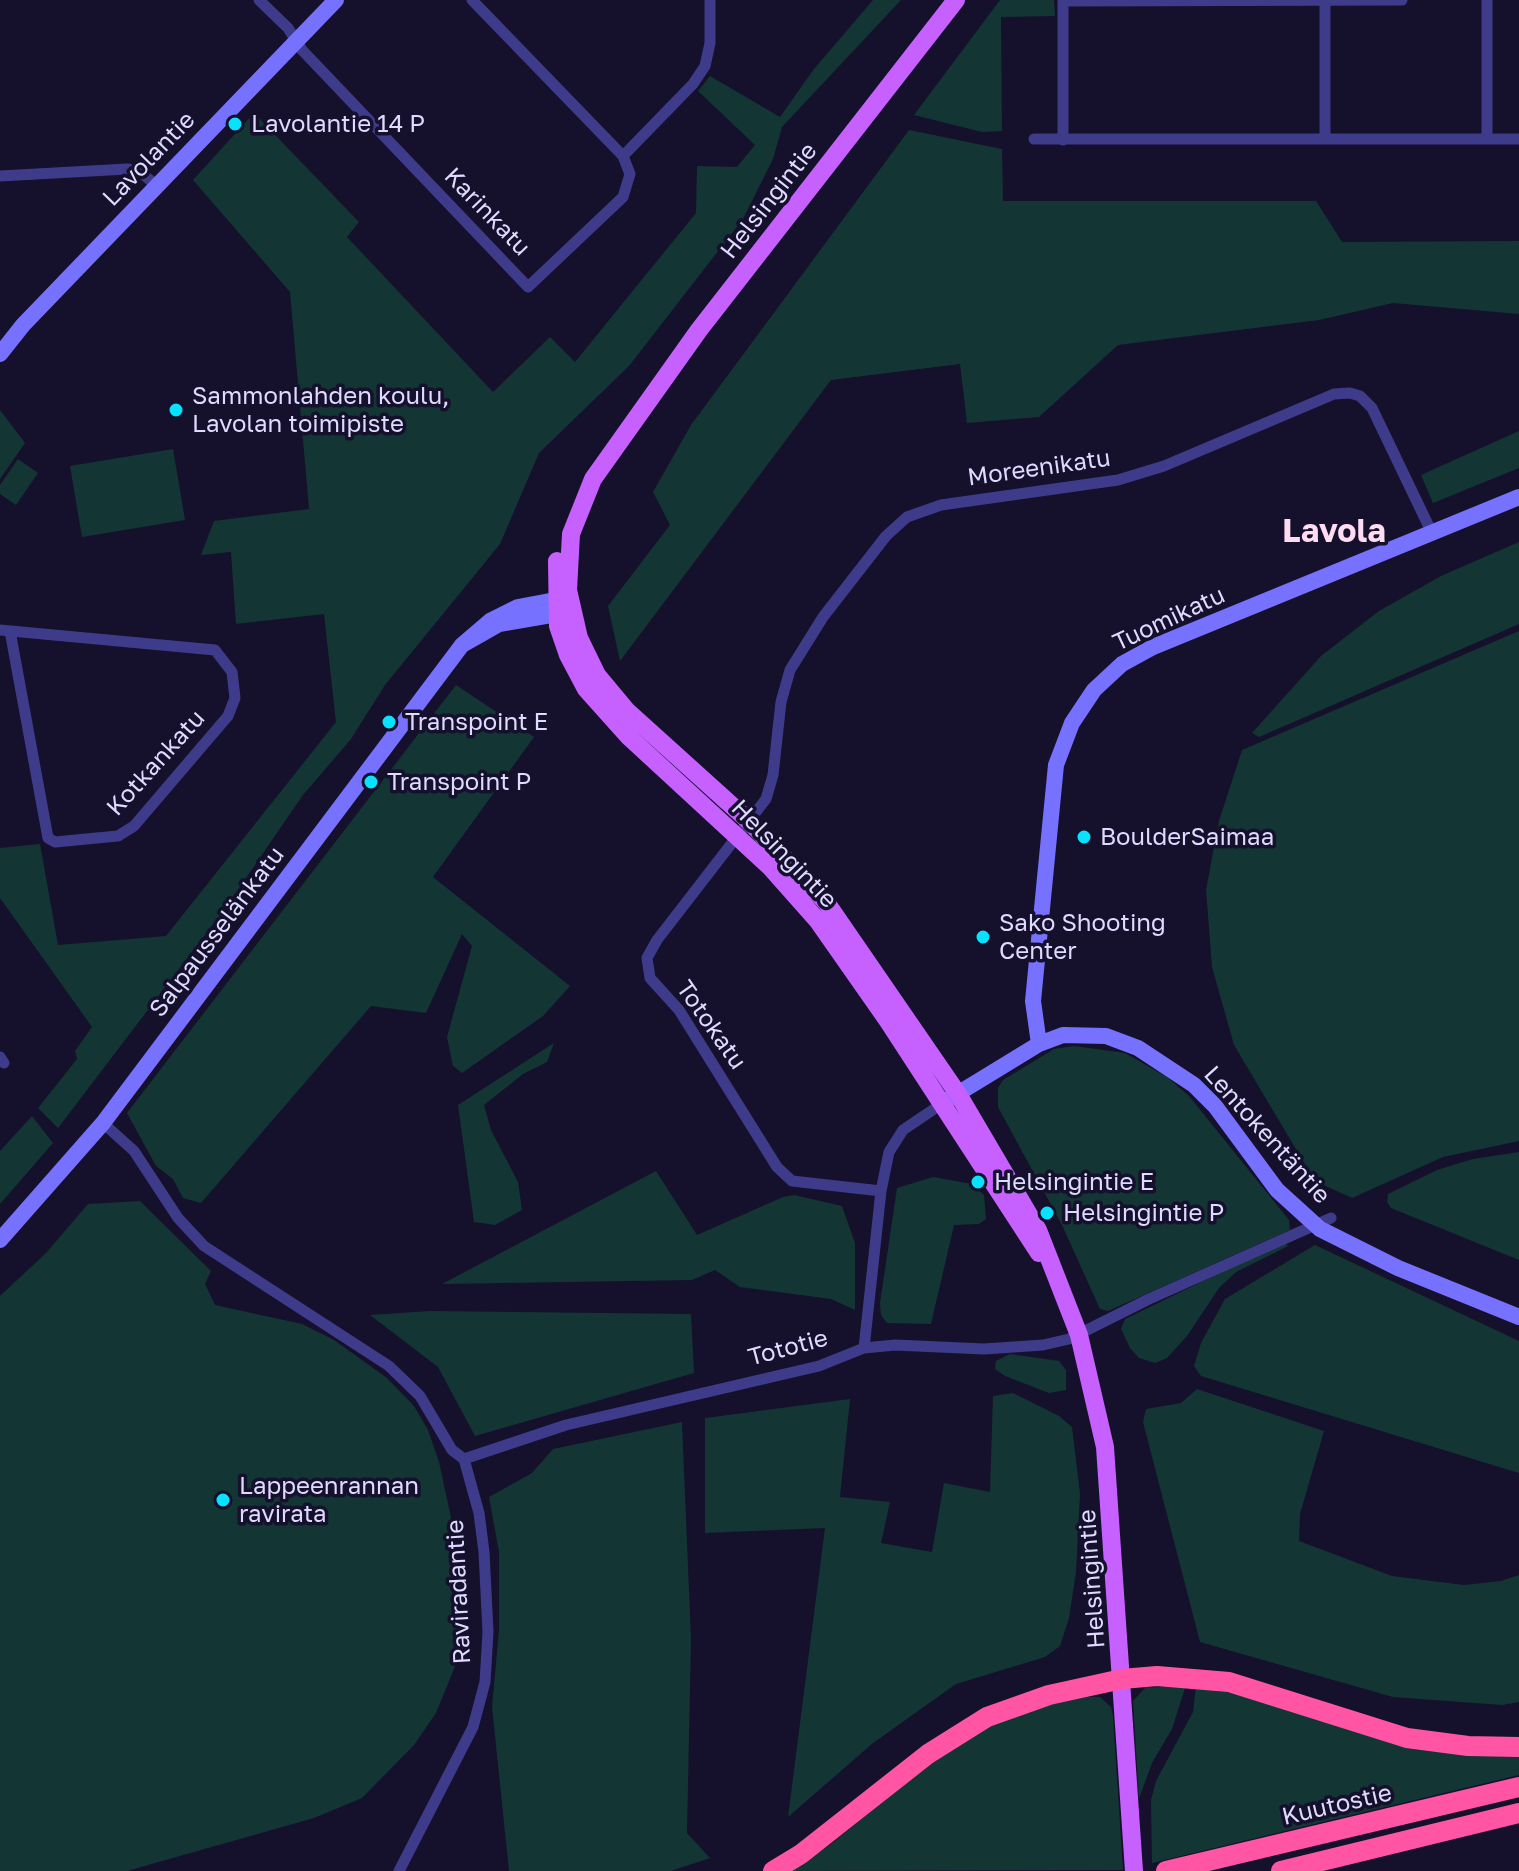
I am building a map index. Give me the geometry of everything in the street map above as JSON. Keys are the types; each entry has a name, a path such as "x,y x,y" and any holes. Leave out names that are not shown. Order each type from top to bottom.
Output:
{"highway":[{"path":"773,1871 810,1847 928,1754 987,1717 1049,1695 1122,1679 1157,1676 1229,1682 1407,1738 1468,1746 1519,1747"},
{"name":"Kuutostie","path":"1166,1871 1519,1787"},
{"path":"1314,1871 1519,1813"},
{"path":"1281,1871 1469,1827"}],"main road":[{"name":"Helsingintie","path":"956,0 699,330 593,479 571,534 561,606 568,655 596,702 629,737 771,868 840,950 1062,1290"},
{"name":"Helsingintie","path":"911,58 970,0"},
{"name":"Helsingintie","path":"561,606 610,692 792,863 842,923 958,1094 1026,1205 1079,1335 1105,1447 1134,1871"}],"street":[{"path":"259,0 288,28 295,40"},
{"name":"Lavolantie","path":"0,354 336,0"},
{"path":"472,0 623,156 693,84 705,66 710,43 710,0"},
{"path":"1325,0 1325,139"},
{"path":"1063,140 1063,1 1402,0"},
{"path":"1487,0 1487,139"},
{"name":"Karinkatu","path":"295,40 528,287 623,197 630,174 623,156"},
{"path":"1034,139 1519,139"},
{"path":"0,176 127,169 138,170 157,186"},
{"name":"Moreenikatu","path":"750,822 771,787 781,702 798,654 886,536 907,517 941,505 1118,480 1177,461 1334,394 1350,393 1360,396 1372,408 1432,533"},
{"name":"Tuomikatu","path":"1039,1044 1033,1001 1056,765 1072,723 1094,690 1122,664 1153,647 1519,497"},
{"name":"Salpausselänkatu","path":"0,1240 103,1123 462,645 505,612 533,602 561,606"},
{"name":"Kotkankatu","path":"5,630 215,650 232,672 235,698 228,716 134,826 118,836 55,842 48,838 5,630"},
{"name":"Totokatu","path":"750,822 657,940 647,958 650,978 679,1010 777,1167 792,1181 881,1191"},
{"name":"Lentokentäntie","path":"940,1105 1039,1044 1063,1035 1085,1033 1117,1040 1160,1060 1215,1106 1277,1190 1362,1252 1519,1317"},
{"name":"Tototie","path":"464,1459 566,1425 819,1366 864,1348 881,1191 889,1152 897,1139 940,1105"},
{"name":"Raviradantie","path":"103,1123 134,1151 178,1218 204,1246 389,1366 420,1396 452,1450 464,1459 479,1513 484,1552 488,1632 485,1682 473,1727 399,1871"},
{"path":"864,1348 895,1345 984,1349 1043,1345 1079,1335 1322,1221"}],"green space":[{"path":"873,0 901,0 782,127 773,159 743,219 629,366 539,453 500,544 385,685 351,739 303,795 224,910 58,1128 38,1108 77,1059 75,1051 92,1027 0,898 0,848 40,844 58,945 166,936 336,722 324,614 236,624 231,552 201,555 214,521 309,509 290,292 193,180 254,113 359,222 347,237 493,392 550,337 575,362 696,213 697,166 737,167 755,145 698,91 710,76 780,117 814,69"},
{"path":"1000,0 1054,0 1055,16 1001,17 1002,131 982,132 914,115"},
{"path":"909,130 1002,149 1003,201 1316,201 1342,242 1519,241 1519,314 1393,303 1319,320 1118,345 1039,417 967,423 960,364 831,380 620,661 608,606 670,525 653,492 691,425"},
{"path":"0,410 25,443 0,479"},
{"path":"1519,431 1519,468 1433,503 1421,475"},
{"path":"173,449 185,520 82,537 70,466"},
{"path":"18,459 38,473 16,505 0,494 0,485"},
{"path":"1519,542 1519,624 1259,737 1252,733 1321,656 1379,611 1441,576"},
{"path":"1519,631 1519,1141 1443,1157 1352,1198 1315,1181 1234,1045 1212,967 1206,890 1219,821 1242,750"},
{"path":"456,685 534,737 433,877 570,986 543,1016 462,1073 453,1066 447,1037 472,946 462,934 426,1013 371,1006 201,1203 183,1198 173,1179 156,1166 127,1113"},
{"path":"554,1043 547,1062 523,1074 484,1105 491,1130 518,1182 522,1210 495,1225 474,1222 458,1105"},
{"path":"1074,1046 1125,1053 1167,1077 1189,1096 1289,1220 1290,1230 1108,1311 1100,1309 1062,1225 998,1107 998,1088 1003,1080 1054,1049"},
{"path":"32,1116 53,1143 0,1204 0,1151"},
{"path":"1519,1152 1519,1260 1391,1208 1387,1202 1388,1194 1437,1170 1473,1159"},
{"path":"656,1171 697,1235 783,1197 794,1195 842,1206 855,1243 855,1310 831,1299 740,1287 715,1270 692,1280 442,1284"},
{"path":"933,1177 972,1184 984,1195 986,1219 979,1224 954,1225 931,1324 887,1323 881,1315 880,1303 897,1188"},
{"name":"Lappeenrannan ravirata","path":"140,1201 211,1271 205,1284 215,1305 302,1324 334,1340 387,1378 414,1406 428,1430 439,1462 461,1564 465,1626 458,1659 436,1713 414,1745 362,1798 314,1818 127,1871 0,1871 0,1296 46,1253 88,1204"},
{"path":"1284,1242 1288,1246 1236,1272 1219,1288 1187,1336 1167,1358 1155,1363 1139,1358 1130,1348 1121,1329 1125,1319"},
{"path":"1315,1245 1519,1341 1519,1473 1201,1376 1194,1366 1201,1343 1225,1299"},
{"path":"430,1311 691,1314 694,1373 475,1436 438,1367 370,1315"},
{"path":"1010,1354 1059,1361 1066,1370 1066,1390 1049,1393 995,1369 996,1361"},
{"path":"1197,1389 1324,1431 1300,1514 1299,1541 1392,1576 1464,1585 1501,1581 1519,1575 1519,1702 1502,1705 1393,1697 1200,1642 1143,1422 1146,1409 1181,1403"},
{"path":"1013,1393 1059,1416 1072,1427 1080,1494 1076,1572 1069,1618 1060,1646 1045,1657 956,1684 873,1743 788,1817 825,1528 705,1533 705,1418 850,1399 840,1497 890,1502 881,1543 932,1552 944,1483 990,1492 993,1396"},
{"path":"682,1422 691,1639 687,1833 710,1858 671,1871 509,1871 492,1707 499,1630 499,1552 489,1497 532,1473 553,1449"},
{"path":"1186,1685 1172,1729 1152,1763 1139,1799 1133,1701 1145,1688"},
{"path":"1196,1686 1241,1695 1393,1743 1519,1756 1519,1775 1152,1863 1151,1800 1156,1781 1193,1712"},
{"path":"1100,1697 1111,1707 1113,1716 1123,1870 790,1871 831,1844 932,1762 988,1726 1024,1710"}],"place":[{"name":"Lavolantie 14 P","path":"235,124"},
{"name":"Sammonlahden koulu, Lavolan toimipiste","path":"176,410"},
{"name":"Transpoint E","path":"389,722"},
{"name":"Transpoint P","path":"371,782"},
{"name":"BoulderSaimaa","path":"1084,837"},
{"name":"Sako Shooting Center","path":"983,937"},
{"name":"Helsingintie E","path":"978,1182"},
{"name":"Helsingintie P","path":"1047,1213"},
{"name":"Lappeenrannan ravirata","path":"223,1500"}],"district":[{"name":"Lavola","path":"1334,532"}]}
